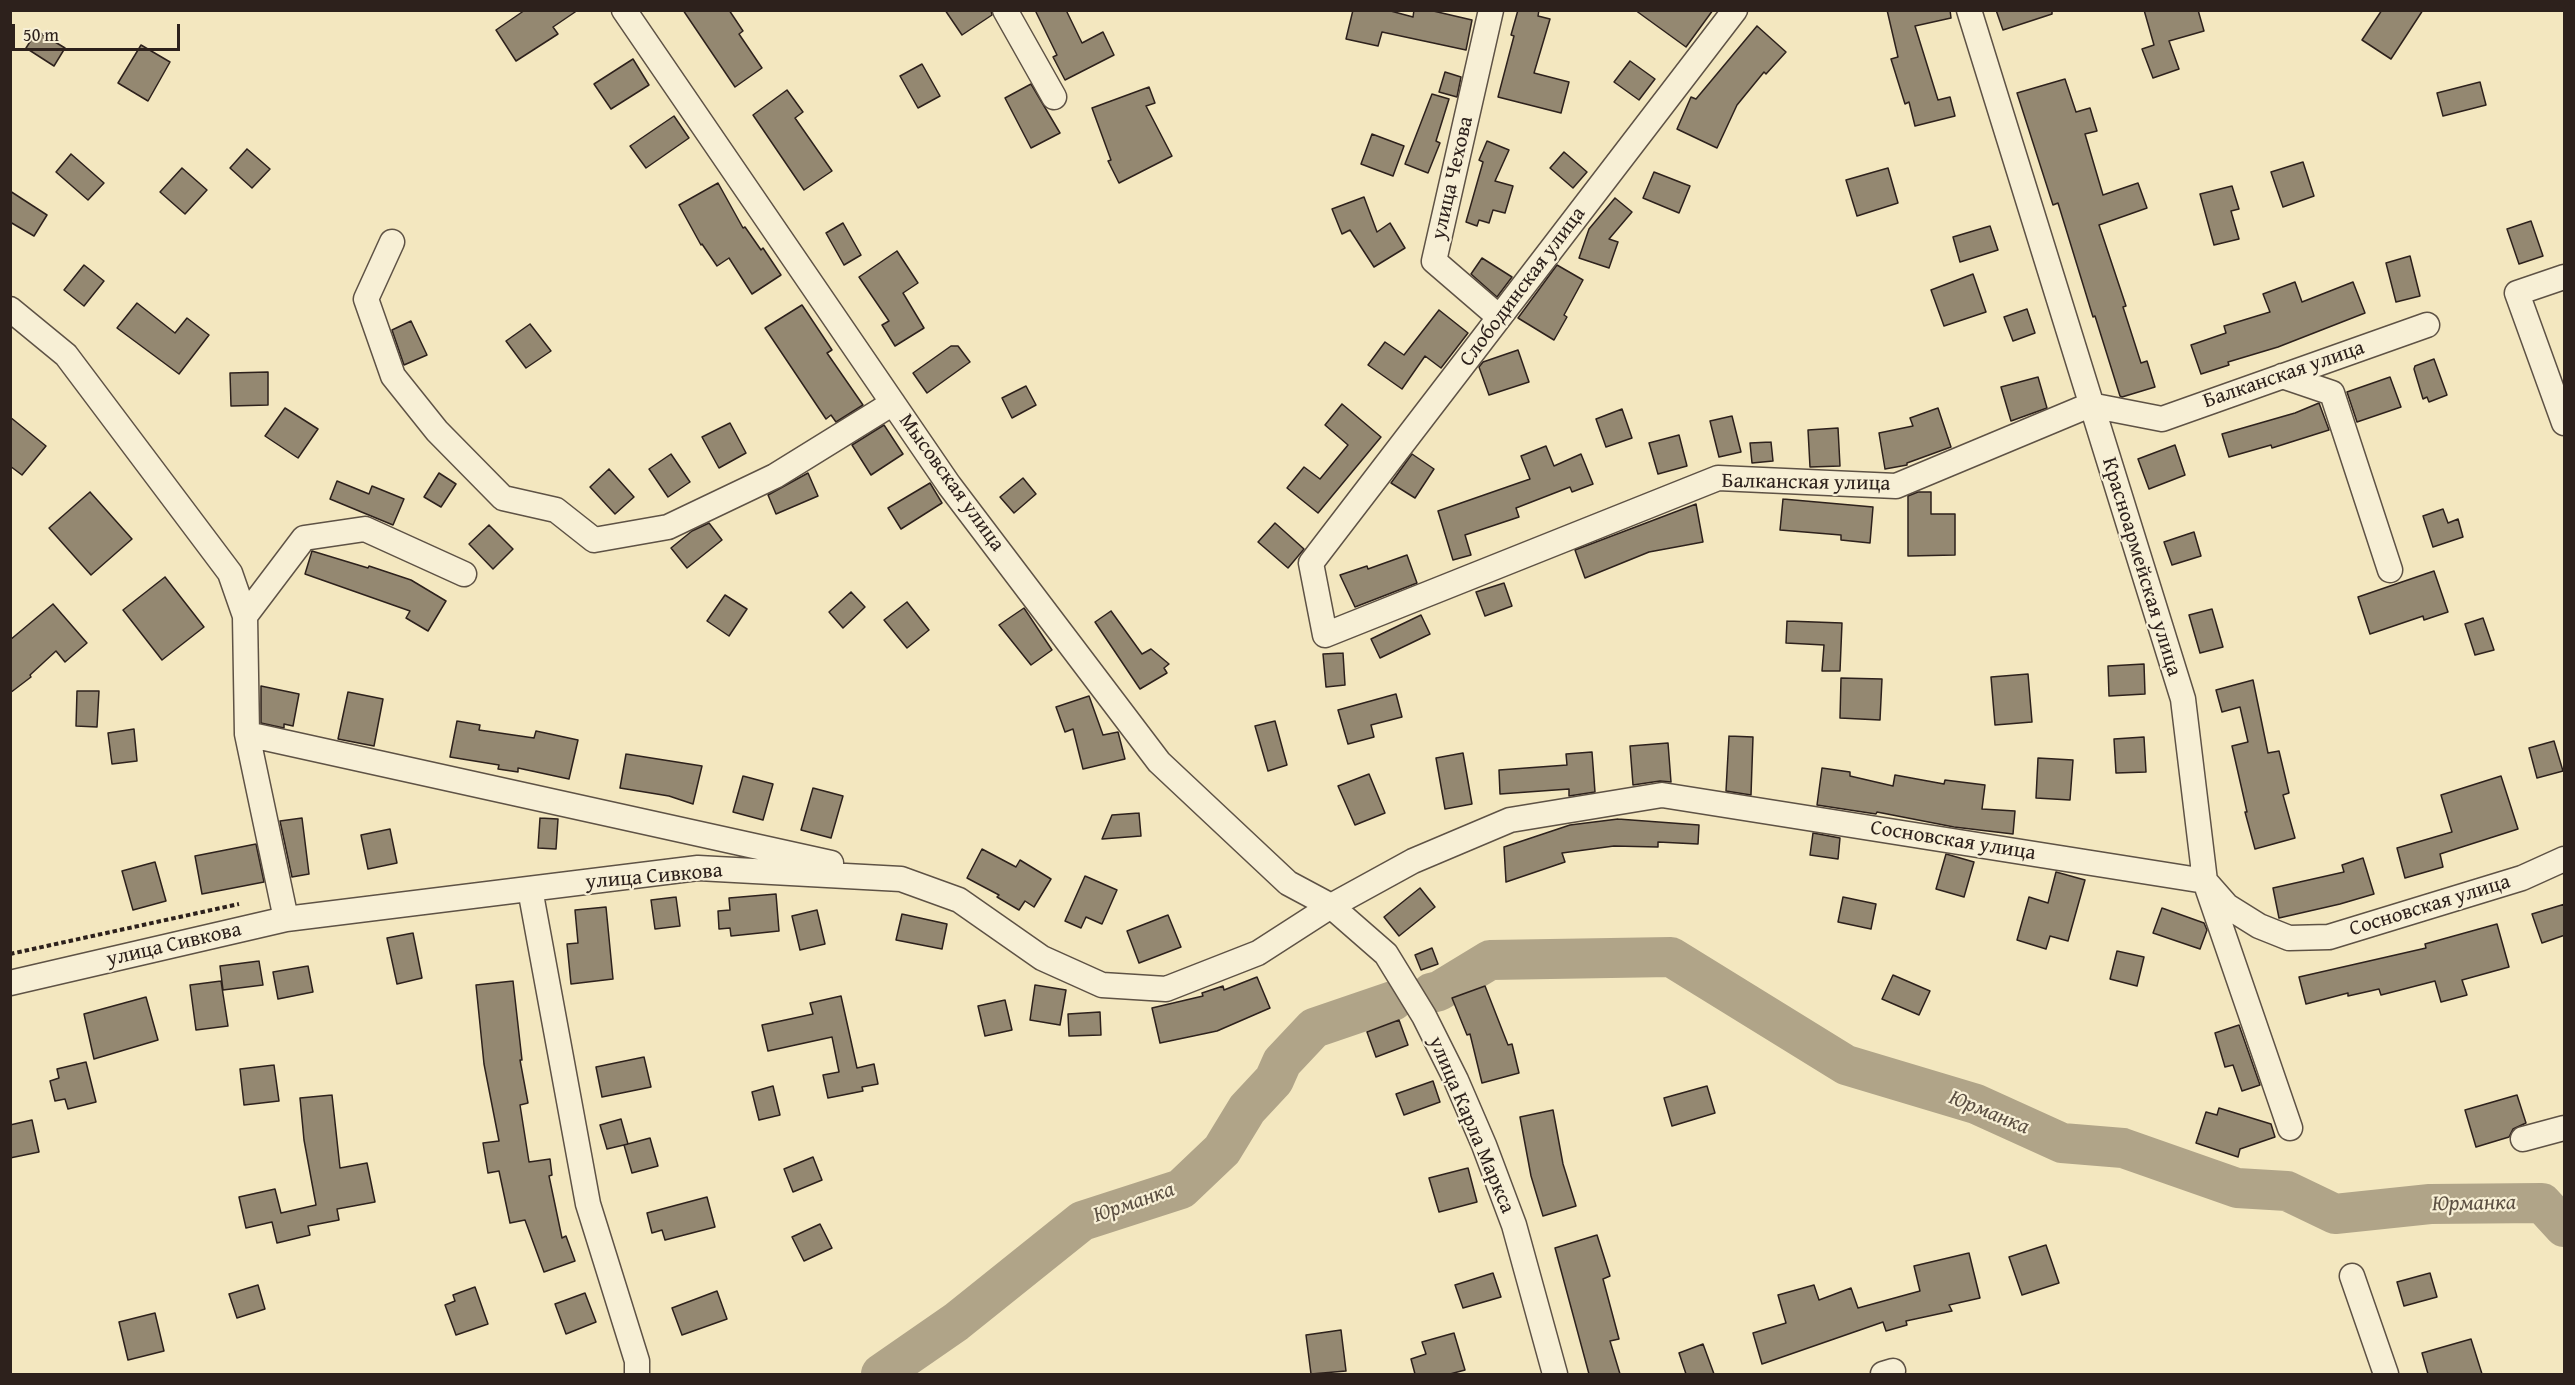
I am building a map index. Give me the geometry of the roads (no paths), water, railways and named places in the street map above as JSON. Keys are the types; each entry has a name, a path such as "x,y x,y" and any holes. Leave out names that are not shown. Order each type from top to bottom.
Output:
{"street":[{"name":"Мысовская улица","path":"624,10 949,484 1159,762 1288,883 1331,906"},
{"path":"1005,10 1054,97"},
{"name":"улица Чехова","path":"1491,10 1434,261 1499,318"},
{"name":"Слободинская улица","path":"1311,563 1735,10"},
{"name":"Красноармейская улица","path":"1969,10 2182,699 2205,881 2290,1128"},
{"path":"392,242 366,299 393,376 437,431 503,498 556,510 594,540 668,527 775,476 893,403"},
{"path":"2565,276 2517,293 2565,423"},
{"path":"10,309 66,355 230,573 245,616 247,734 286,919"},
{"name":"Балканская улица","path":"1311,563 1325,634 1718,478 1896,486 2090,405 2162,419 2427,325"},
{"path":"2282,376 2332,393 2390,570"},
{"path":"245,616 304,538 366,529 464,574"},
{"path":"247,734 901,879"},
{"name":"Сосновская улица","path":"1331,906 1413,861 1510,820 1662,795 2205,881 2227,906 2259,926 2289,938 2329,937 2522,878 2565,859"},
{"name":"улица Сивкова","path":"10,983 286,919 698,868 901,879 959,900 1042,958 1102,985 1166,989 1258,953 1331,906"},
{"path":"530,889 588,1204 637,1361 637,1374"},
{"name":"улица Карла Маркса","path":"1331,906 1386,954 1424,1016 1456,1080 1514,1225 1555,1374"},
{"path":"2523,1139 2565,1128"},
{"path":"2352,1276 2386,1374"}],"waterway":[{"name":"Юрманка","path":"1431,993 1439,991 1490,960 1671,957 1846,1065 1976,1104 2062,1143 2123,1148 2237,1188 2287,1191 2335,1214 2430,1204 2542,1203 2564,1227"},
{"name":"Юрманка","path":"881,1374 956,1322 1082,1221 1181,1189 1222,1150 1247,1109 1274,1080 1282,1062 1314,1028 1393,1001"}]}
